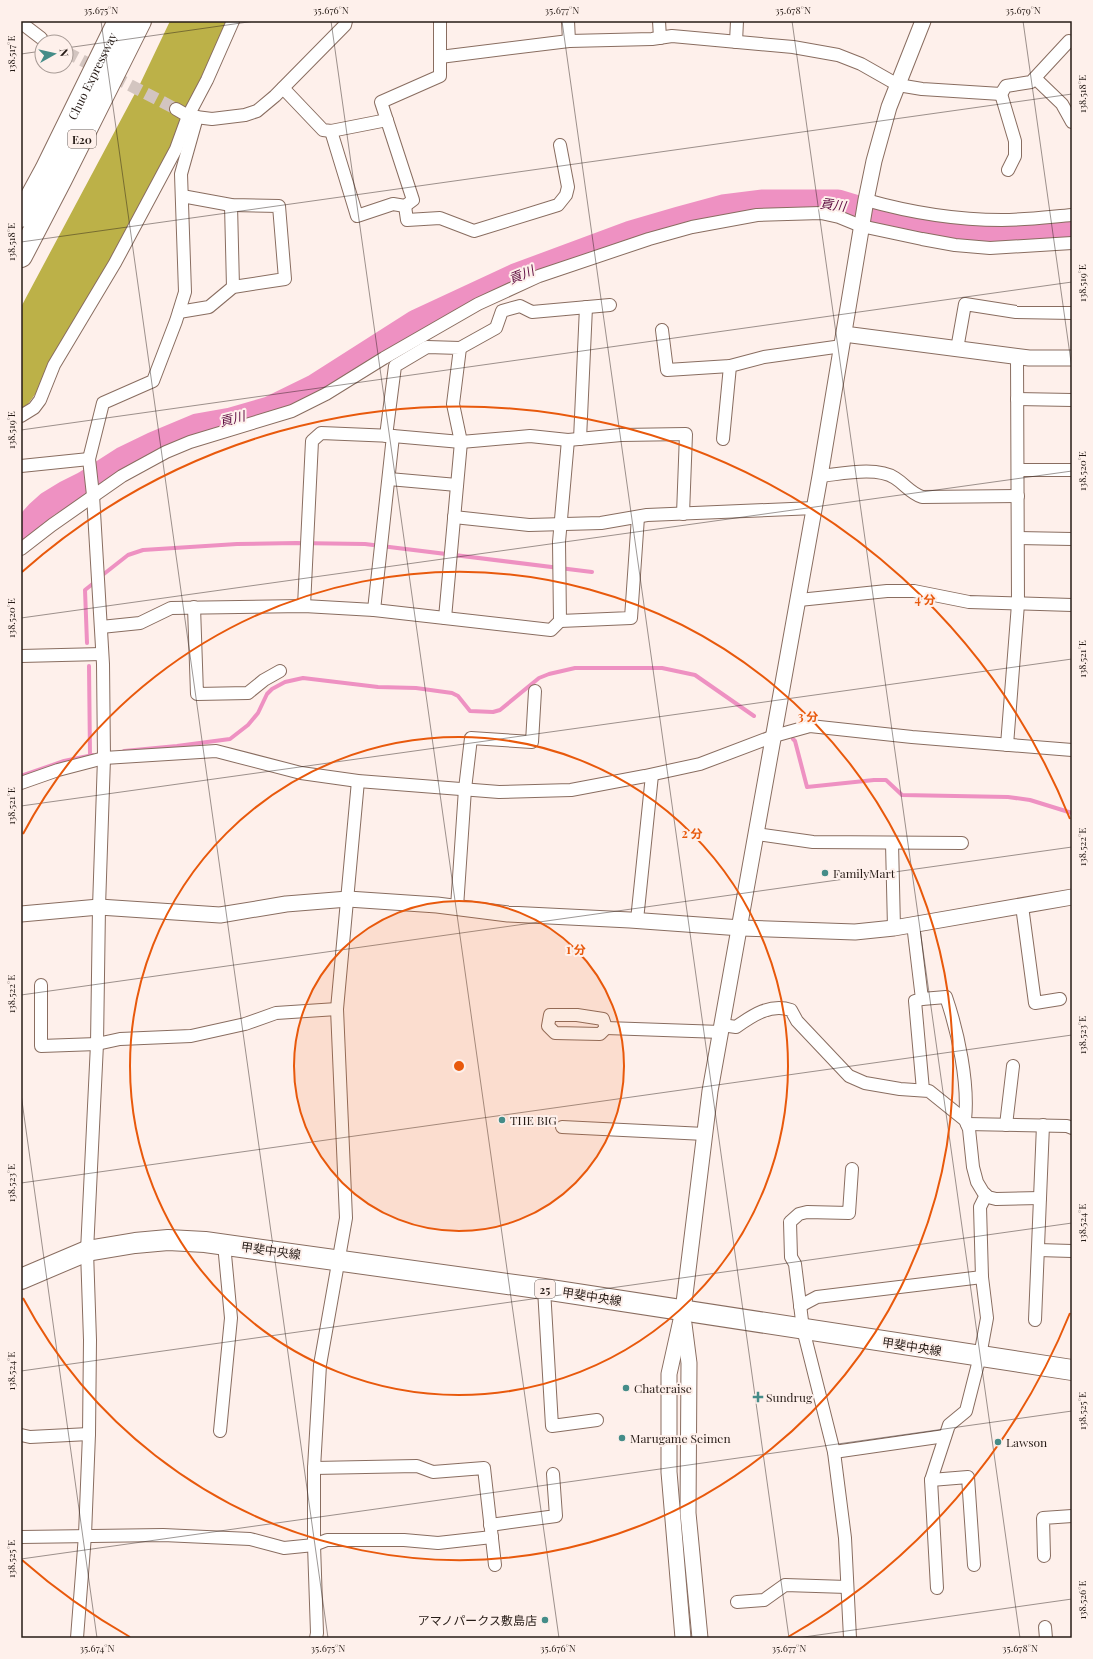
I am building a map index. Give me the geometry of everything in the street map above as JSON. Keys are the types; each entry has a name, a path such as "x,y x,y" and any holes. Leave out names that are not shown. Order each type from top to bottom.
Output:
{"highway":[{"name":"Chuo Expressway","path":"21,216 46,170 119,21"},
{"name":"Chuo Expressway","path":"21,256 140,21"}],"main road":[{"name":"甲斐中央線","path":"21,1279 87,1251 135,1243 168,1240 224,1244 544,1289 1072,1370"}],"street":[{"path":"21,416 34,408 40,400 54,365 115,264 176,149 234,21"},
{"path":"176,109 192,116 212,119 245,115 257,111 283,88 345,25 346,21"},
{"path":"331,131 357,216 393,204 405,206 413,200 381,102 440,76 440,21"},
{"path":"568,21 569,41"},
{"path":"659,21 660,38"},
{"path":"736,42 737,21"},
{"path":"683,1638 670,1472 669,1374 683,1311 710,1091 741,928 799,600 866,200 874,161 889,107 923,21"},
{"path":"24,26 35,34"},
{"path":"440,57 569,41 660,38 672,36 793,47 838,55 861,64 898,85 922,89 1001,94"},
{"path":"1008,170 1015,156 1015,141 1001,94 1006,86 1031,82 1069,41"},
{"path":"1035,78 1062,104 1072,122"},
{"path":"283,88 323,130 331,131 387,120"},
{"path":"77,1638 85,1535 89,1434 90,1340 87,1251 97,1044 99,908 104,758 101,627 93,496 89,459 104,403 153,381 179,312 185,292 182,174 192,116"},
{"path":"405,206 407,220 440,218 474,231 558,205 566,195 568,187 560,145"},
{"path":"179,312 209,307 233,287 285,279 279,206 231,205 182,196"},
{"path":"866,200 907,211 973,220 1003,220 1072,214"},
{"path":"231,205 233,287"},
{"path":"21,549 52,525 122,476 166,452 190,442 292,412 326,394 384,358 478,304 539,276 657,237 692,227 757,215 821,213 922,239 976,247 1026,247 1072,243"},
{"path":"957,349 965,304 1016,312 1072,314"},
{"path":"374,610 389,479 390,436 395,366 427,347 460,348 496,328 502,311 520,306 532,312 610,305"},
{"path":"560,621 560,524 574,439 586,307"},
{"path":"662,330 667,370 730,366 843,340 957,349 1017,357 1072,358"},
{"path":"444,618 461,442 453,404 460,348"},
{"path":"1007,745 1018,604 1017,357"},
{"path":"723,439 730,366"},
{"path":"1018,399 1072,400"},
{"path":"304,606 312,441 321,433 390,436 461,442 530,436 574,439 621,435 686,434 683,514"},
{"path":"21,466 89,459"},
{"path":"1018,470 1072,470"},
{"path":"820,476 879,471 894,477 912,494 922,497 1018,496"},
{"path":"389,479 457,485"},
{"path":"454,517 528,525 601,523 638,517 814,508"},
{"path":"101,627 140,623 170,608 304,606 374,610 551,630 560,621 631,618 638,517"},
{"path":"1018,538 1072,539"},
{"path":"799,600 887,591 914,591 969,602 1072,605"},
{"path":"194,608 197,694 248,693 264,680 280,671"},
{"path":"21,656 102,654"},
{"path":"457,907 465,789 471,738 532,742 535,691"},
{"path":"21,783 58,770 104,758 216,751 301,773 358,781 499,792 571,790 652,775 700,764 774,736 810,726 912,737 1072,750"},
{"path":"637,920 652,775"},
{"path":"316,1638 314,1468 320,1365 346,1218 337,1009 358,781"},
{"path":"757,834 813,842 962,843"},
{"path":"892,843 894,928"},
{"path":"21,914 99,908 220,915 286,904 348,899 437,904 508,914 637,920 741,928 855,932 894,928 1072,897"},
{"path":"1022,906 1035,1003 1060,999"},
{"path":"913,924 922,999"},
{"path":"41,985 41,1046 97,1044 120,1039 191,1036 245,1024 276,1013 337,1009"},
{"path":"923,1090 914,1001 946,997 955,1025 967,1101 966,1122 977,1182 988,1197 996,1199 1040,1198"},
{"path":"606,1028 721,1029 736,1027 760,1012 783,1007 792,1010 796,1021 850,1076 865,1083 900,1089 929,1091 966,1122 1006,1125 1067,1126 1072,1128"},
{"path":"1006,1125 1013,1066"},
{"path":"1035,1320 1043,1125"},
{"path":"562,1127 705,1134"},
{"path":"850,1638 845,1538 834,1452 803,1329 795,1264 791,1257 790,1222 798,1214 807,1212 849,1213 852,1169"},
{"path":"937,1588 931,1480 949,1425 966,1411 980,1356 986,1318 982,1277 980,1208 986,1195"},
{"path":"220,1431 231,1318 224,1244"},
{"path":"1038,1250 1072,1252"},
{"path":"800,1306 817,1297 982,1277"},
{"path":"544,1289 552,1426 597,1420"},
{"path":"683,1311 689,1363 688,1513 700,1638"},
{"path":"21,1435 30,1437 89,1434"},
{"path":"834,1452 945,1436"},
{"path":"314,1468 417,1466 433,1472 484,1468 495,1565"},
{"path":"490,1525 556,1516 553,1474"},
{"path":"931,1480 968,1477 974,1565"},
{"path":"1044,1556 1043,1518 1072,1516"},
{"path":"21,1537 163,1534 250,1539 284,1548 314,1546 327,1540 404,1540 438,1542 492,1537"},
{"path":"737,1602 764,1600 784,1585 847,1587"}],"shaded area":[{"path":"170,21 228,21 204,77 184,113 166,157 135,218 63,338 39,389 28,404 21,409 21,307 140,84"}],"waterway":[{"name":"貢川","path":"21,532 48,504 84,484 123,459 154,444 197,426 231,420 269,409 314,387 416,322 515,276 631,233 679,219 723,207 763,202 838,202 940,233 991,236 1072,229"},
{"path":"100,577 128,555 143,550 237,544 296,543 365,544 592,572"},
{"path":"87,643 85,590 95,582"},
{"path":"89,666 90,756"},
{"path":"124,751 230,739 248,725 258,713 267,694 272,689 285,682 303,678 378,687 416,688 452,693 458,696 470,711 493,712 500,710 539,678 549,674 575,668 662,668 695,675 754,716"},
{"path":"793,739 795,741 807,787 886,780 902,795 1008,797 1030,800 1072,813"},
{"path":"21,776 64,761 93,755"}],"tunnel":[{"path":"74,56 176,109"}],"place":[{"name":"FamilyMart","path":"825,873"},
{"name":"THE BIG","path":"502,1120"},
{"name":"Chateraise","path":"626,1388"},
{"name":"Sundrug","path":"758,1397"},
{"name":"Marugame Seimen","path":"622,1438"},
{"name":"Lawson","path":"998,1442"},
{"name":"アマノパークス敷島店","path":"545,1620"}]}
